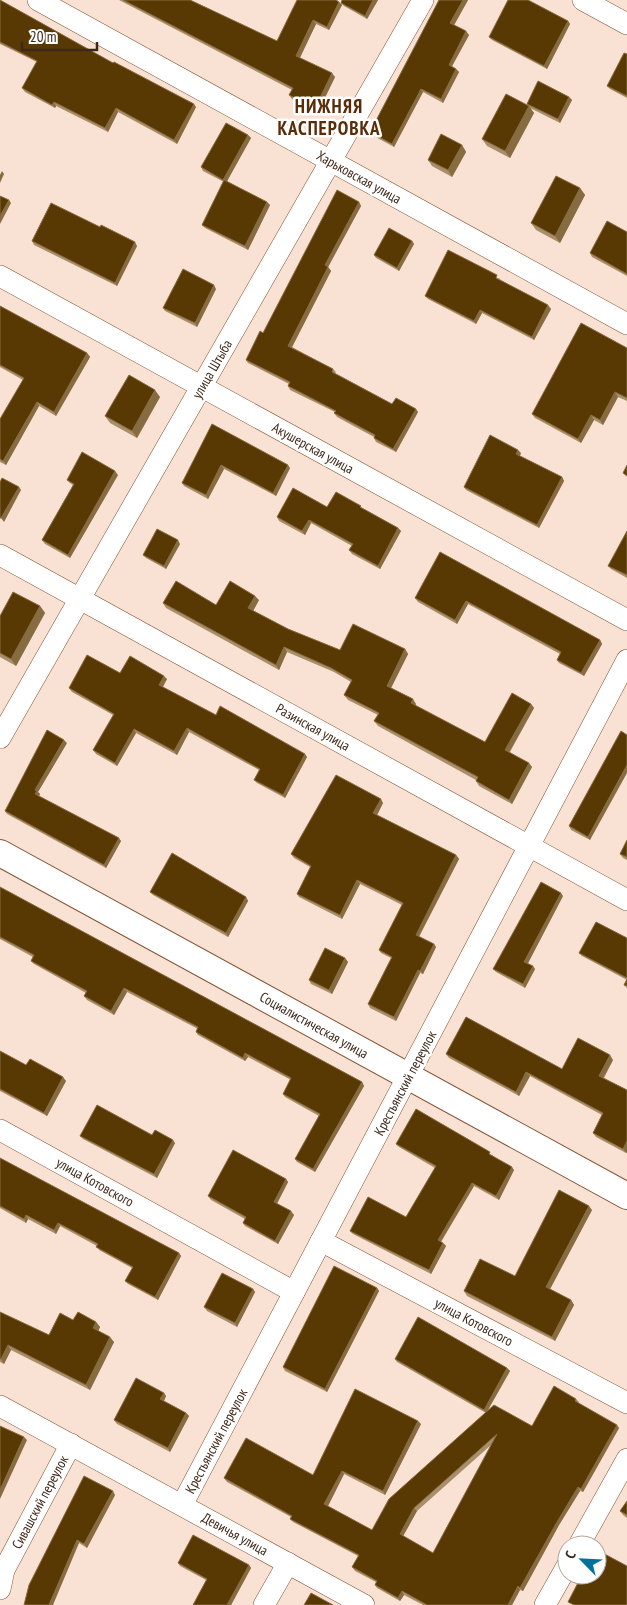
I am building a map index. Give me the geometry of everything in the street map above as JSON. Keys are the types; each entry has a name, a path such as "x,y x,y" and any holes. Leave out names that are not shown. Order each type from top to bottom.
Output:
{"street":[{"name":"Харьковская улица","path":"38,0 627,324"},
{"name":"улица Штыба","path":"0,738 424,0"},
{"path":"583,0 627,24"},
{"name":"Акушерская улица","path":"0,276 627,620"},
{"name":"Разинская улица","path":"0,555 627,900"},
{"name":"Крестьянский переулок","path":"182,1505 627,660"},
{"name":"Социалистическая улица","path":"0,853 627,1196"},
{"name":"улица Котовского","path":"0,1130 294,1292"},
{"name":"улица Котовского","path":"321,1241 627,1403"},
{"name":"Девичья улица","path":"0,1406 364,1605"},
{"name":"Сивашский переулок","path":"0,1589 4,1570 71,1444"},
{"path":"585,1535 627,1459"},
{"path":"264,1605 288,1563"},
{"path":"545,1605 557,1584"}],"building":[{"path":"0,0 113,63 194,104 174,140 116,108 105,128 54,102 52,105 22,88 37,61 0,42"},
{"path":"123,0 190,0 277,41 297,0 336,0 339,2 327,27 313,20 296,56 332,73 315,108 289,95 293,88"},
{"path":"342,0 373,0 365,16 341,3"},
{"path":"439,0 463,0 450,23 466,31 449,65 456,69 441,99 421,89 392,144 370,132"},
{"path":"508,0 528,0 568,21 544,66 489,37"},
{"path":"624,53 627,54 627,96 607,86"},
{"path":"538,81 569,97 558,119 527,104"},
{"path":"506,94 529,106 505,151 482,139"},
{"path":"226,123 248,135 223,180 201,167"},
{"path":"441,134 462,145 448,170 428,160"},
{"path":"556,176 580,188 555,236 531,223"},
{"path":"224,180 267,202 245,246 202,225"},
{"path":"337,190 359,202 325,265 328,267 288,346 333,369 332,372 392,404 396,398 416,409 393,449 374,438 375,435 334,413 336,411 288,386 290,382 246,360 260,331 263,333"},
{"path":"0,196 9,200 0,216"},
{"path":"51,203 135,242 115,283 32,241"},
{"path":"607,221 627,232 627,274 590,253"},
{"path":"389,228 412,241 397,268 374,255"},
{"path":"448,250 497,275 496,278 548,305 532,337 480,310 474,321 425,296"},
{"path":"183,269 214,285 195,323 163,308"},
{"path":"0,306 87,353 54,412 37,402 3,461 0,459 0,419 24,378 0,365"},
{"path":"581,323 627,348 627,398 615,392 600,420 591,415 578,439 532,414"},
{"path":"129,375 155,390 132,431 105,416"},
{"path":"212,424 288,465 273,493 221,465 206,495 182,483"},
{"path":"490,435 518,450 516,454 562,477 537,525 464,487"},
{"path":"82,452 115,471 68,555 42,540 74,484 67,480"},
{"path":"627,465 627,476 623,473"},
{"path":"2,478 19,487 0,518 0,482"},
{"path":"293,488 327,507 336,492 398,528 378,566 349,550 353,544 309,520 302,531 277,517"},
{"path":"157,529 178,540 164,566 143,555"},
{"path":"627,531 627,575 608,566"},
{"path":"440,552 600,640 581,673 557,660 561,652 466,601 455,620 415,598"},
{"path":"176,581 216,605 230,581 255,596 248,608 288,629 340,650 353,624 405,649 387,686 413,699 411,703 485,742 512,693 531,704 505,750 529,763 509,800 476,781 478,777 374,721 379,713 344,695 352,680 331,668 284,647 276,665 163,603"},
{"path":"13,592 40,606 11,659 0,653 0,616"},
{"path":"87,655 120,673 130,656 164,676 159,685 216,715 220,706 305,754 283,795 254,780 260,769 187,728 174,751 134,729 115,763 93,750 114,714 69,688"},
{"path":"47,730 64,740 35,790 37,791 35,794 119,838 104,865 5,811"},
{"path":"621,731 627,735 627,765 588,837 569,826"},
{"path":"336,775 381,799 373,813 456,855 416,935 434,944 420,971 418,970 394,1017 368,1004 392,957 379,950 403,903 357,880 340,915 297,894 311,866 291,854"},
{"path":"627,840 627,857 620,854"},
{"path":"172,853 246,897 226,933 150,892"},
{"path":"541,882 561,893 524,962 533,966 523,984 493,969"},
{"path":"0,887 362,1082 313,1169 295,1159 320,1114 283,1094 291,1078 245,1053 243,1058 196,1032 198,1027 124,988 111,1011 84,996 87,991 31,961 34,955 0,937"},
{"path":"596,922 627,938 627,978 579,953"},
{"path":"325,948 345,958 329,990 309,980"},
{"path":"466,1017 562,1069 578,1038 610,1055 599,1076 627,1090 627,1141 623,1149 593,1133 603,1113 526,1072 516,1092 446,1054"},
{"path":"0,1051 26,1065 30,1059 63,1077 44,1113 0,1089"},
{"path":"97,1105 152,1135 155,1130 173,1140 154,1174 80,1136"},
{"path":"416,1109 512,1167 496,1196 472,1183 438,1240 443,1243 429,1270 350,1231 368,1197 406,1217 436,1166 396,1144"},
{"path":"233,1150 286,1179 274,1202 291,1211 275,1241 243,1223 246,1217 208,1196"},
{"path":"0,1158 179,1253 155,1297 125,1281 133,1267 96,1247 98,1244 58,1223 54,1230 26,1215 24,1219 0,1206"},
{"path":"559,1190 589,1206 546,1287 571,1300 552,1337 464,1291 480,1259 515,1276"},
{"path":"334,1266 377,1288 325,1389 283,1367"},
{"path":"222,1273 253,1289 235,1323 204,1307"},
{"path":"0,1312 49,1335 60,1313 73,1320 78,1312 96,1322 93,1328 110,1337 86,1385 8,1345 0,1359"},
{"path":"418,1317 507,1368 484,1410 395,1359"},
{"path":"136,1378 164,1393 160,1399 186,1413 168,1448 114,1420"},
{"path":"554,1386 576,1399 575,1401 617,1425 581,1489 578,1487 520,1588 518,1586 508,1605 427,1605 402,1591 398,1598 375,1585 377,1581 352,1567 359,1555 290,1519 292,1516 224,1478 246,1438 313,1475 355,1389 418,1421 383,1491 342,1471 324,1504 372,1530 389,1499 494,1405 532,1426","holes":["497,1434 433,1553 400,1534 414,1508"]},
{"path":"0,1426 24,1437 0,1490"},
{"path":"84,1476 113,1491 84,1544 77,1540 49,1605 24,1605 29,1585"},
{"path":"627,1501 627,1515 620,1511"},
{"path":"193,1535 249,1565 227,1605 193,1605 207,1579 178,1563"},
{"path":"607,1555 627,1566 627,1605 574,1605 568,1602 577,1585 607,1585"},
{"path":"311,1593 333,1605 304,1605"}],"district":[{"name":"НИЖНЯЯ КАСПЕРОВКА","path":"329,117"}]}
